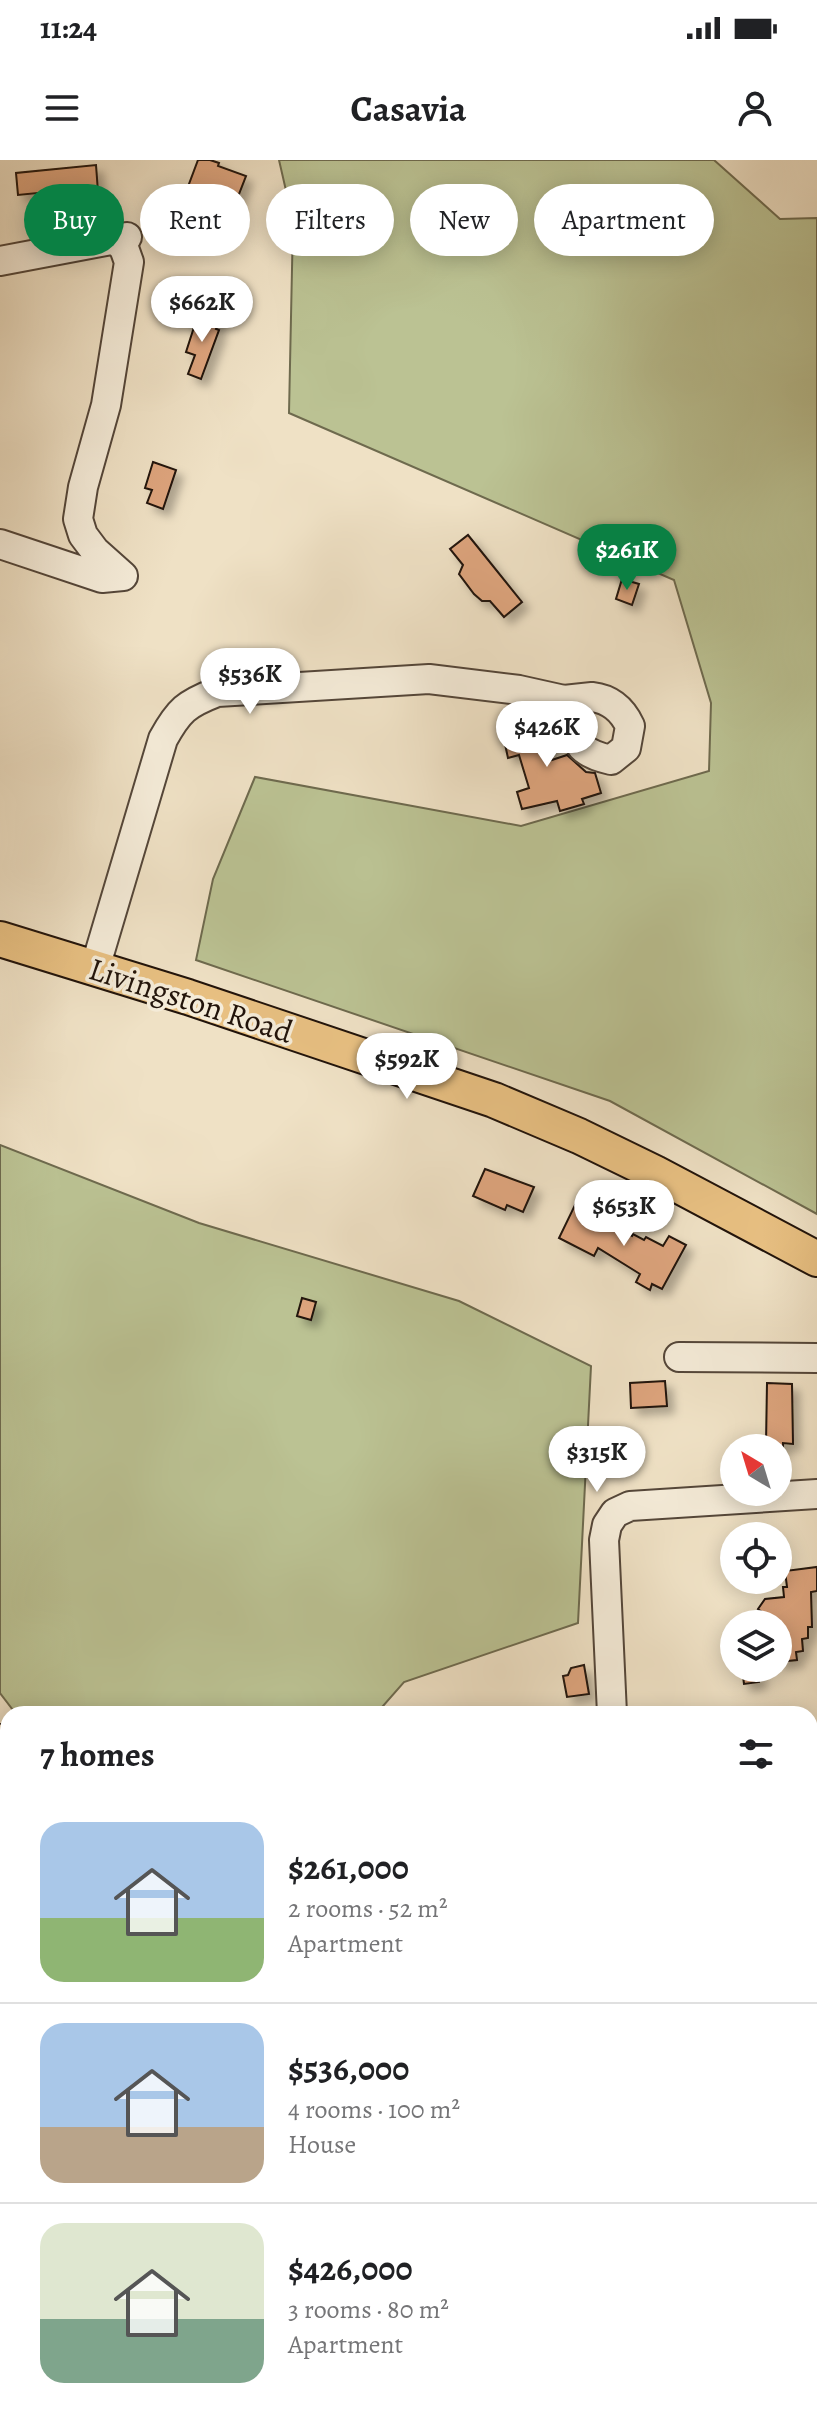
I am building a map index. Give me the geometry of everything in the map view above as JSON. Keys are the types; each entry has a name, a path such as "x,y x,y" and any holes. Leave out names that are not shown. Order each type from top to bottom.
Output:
{"main road":[{"name":"Livingston Road","path":"0,939 494,1100 655,1173 817,1259"}],"street":[{"path":"0,261 121,238 129,262 106,405 83,487 78,519 83,535 95,551 123,576 102,578 0,544"},
{"path":"95,968 163,739 176,715 194,701 217,692 429,679 519,690 564,700"},
{"path":"679,1357 817,1358"},
{"path":"612,1706 604,1540 607,1525 615,1513 644,1503 817,1494"}],"green space":[{"path":"279,160 714,160 780,219 817,218 817,1214 610,1101 196,960 213,879 255,777 521,826 709,771 711,703 674,580 289,413 292,256 394,256 394,184 285,184"},
{"path":"0,1145 199,1223 459,1301 591,1366 578,1623 404,1682 383,1706 10,1706 0,1693"}],"building":[{"path":"198,160 219,163 218,166 246,176 243,184 189,184"},
{"path":"96,165 97,184 24,184 24,194 18,195 16,173"},
{"path":"203,314 220,320 201,379 188,374 195,355 186,352 196,321 200,322"},
{"path":"153,462 176,470 163,509 147,503 152,490 145,488"},
{"path":"468,535 522,602 504,617 490,601 482,601 474,594 459,574 463,565 450,549"},
{"path":"622,579 639,584 632,605 616,599"},
{"path":"538,715 552,760 567,755 586,772 595,773 601,793 582,799 584,804 560,811 557,801 522,809 517,792 529,788 519,755 508,758 501,726"},
{"path":"485,1169 534,1187 523,1212 507,1205 505,1210 473,1196"},
{"path":"575,1205 591,1213 590,1216 632,1236 644,1240 646,1237 663,1246 669,1236 686,1245 662,1289 652,1284 650,1290 636,1282 640,1274 598,1248 594,1256 559,1238"},
{"path":"302,1298 316,1302 311,1320 297,1316"},
{"path":"665,1381 667,1406 631,1408 630,1383"},
{"path":"767,1383 792,1384 793,1444 792,1434 766,1434"},
{"path":"817,1567 817,1591 811,1592 812,1627 808,1627 808,1638 802,1639 803,1651 796,1652 797,1660 792,1661 792,1610 758,1609 765,1599 792,1594 792,1570"},
{"path":"584,1665 589,1694 567,1697 563,1676 568,1675 571,1668"}]}
